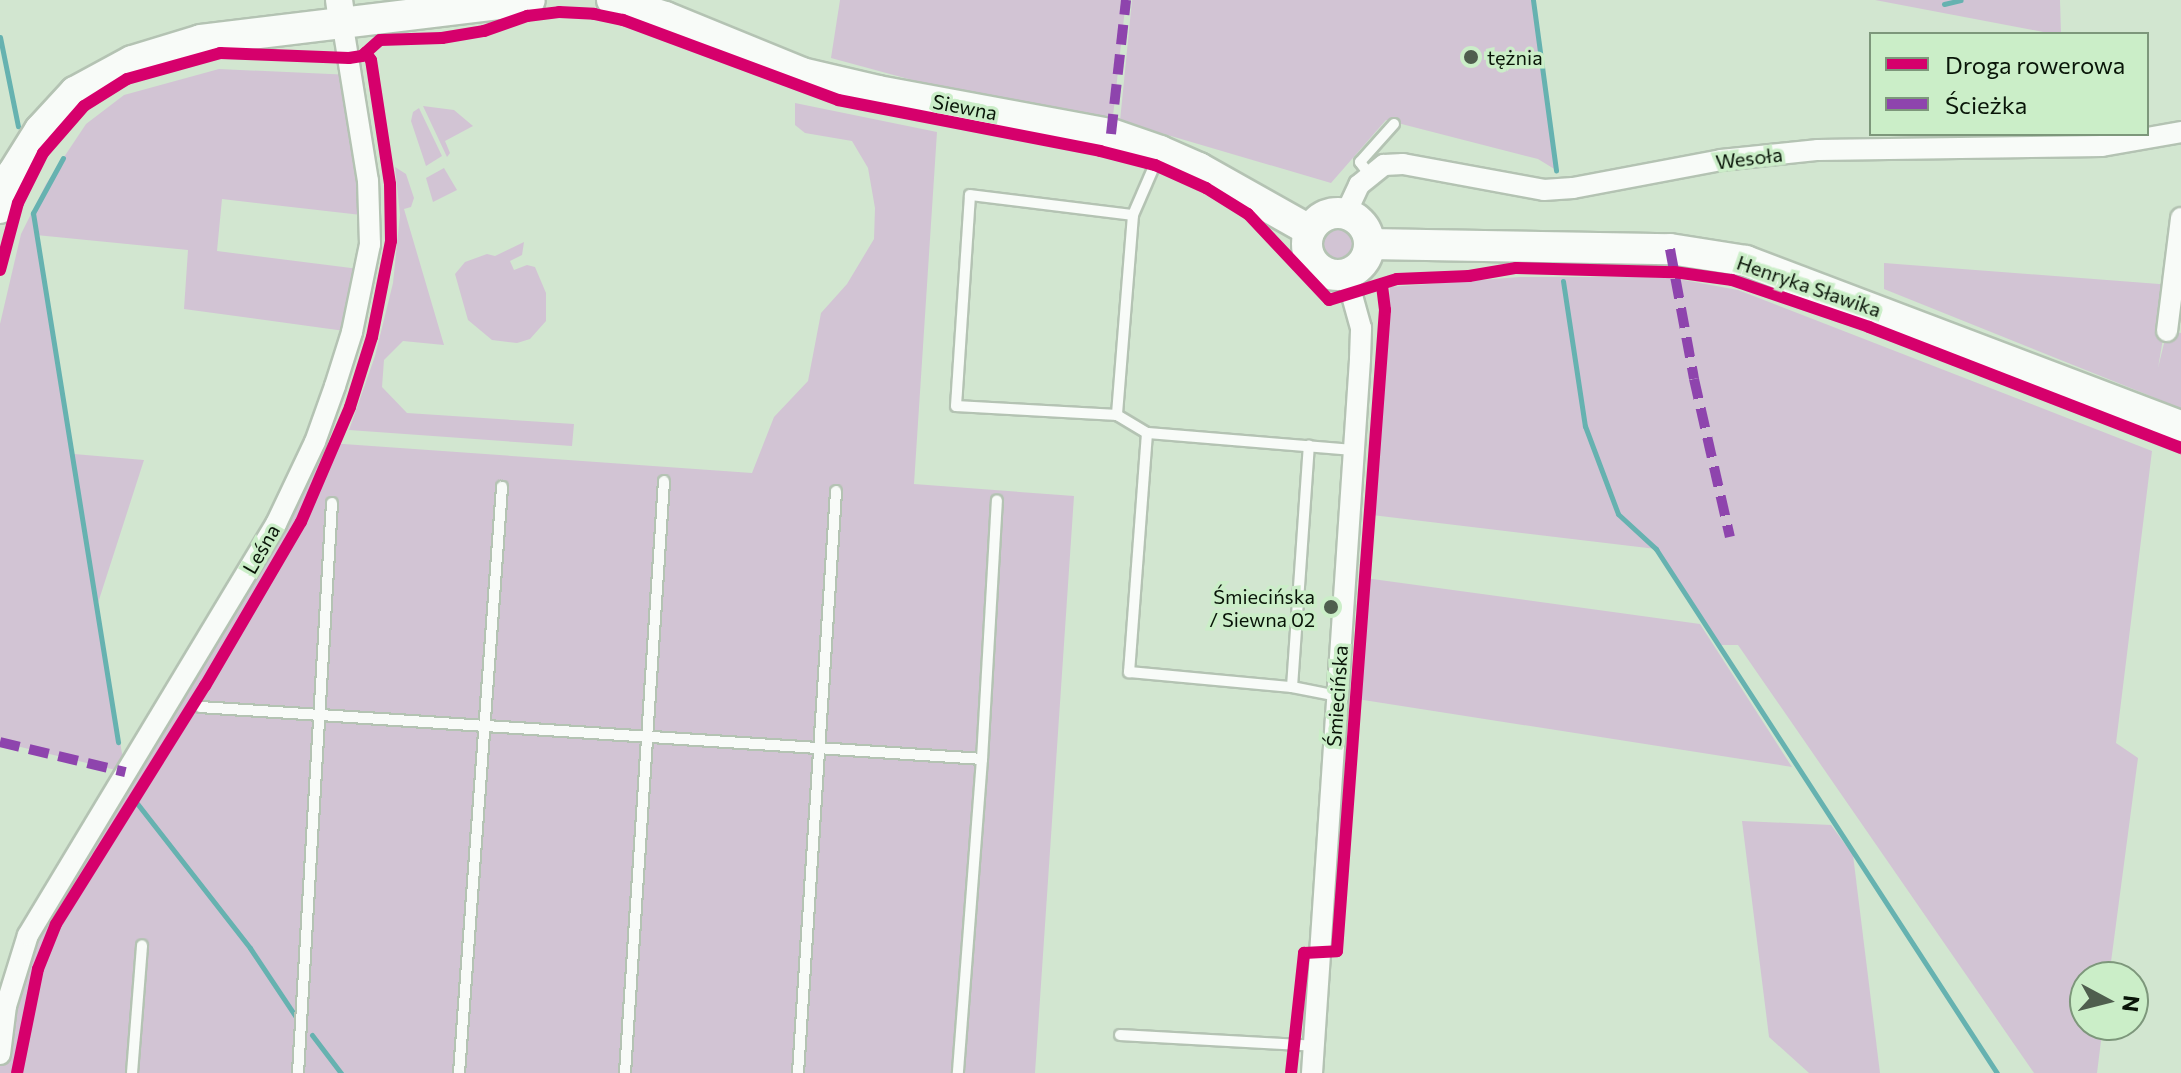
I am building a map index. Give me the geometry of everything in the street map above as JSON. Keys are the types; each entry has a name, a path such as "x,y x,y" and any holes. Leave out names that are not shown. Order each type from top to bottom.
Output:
{"main road":[{"path":"0,208 13,173 40,130 75,92 105,72 201,40 340,10 530,0"},
{"name":"Siewna","path":"612,0 665,17 802,73 878,91 1111,134 1199,168 1309,230"},
{"path":"1346,213 1363,225 1369,244 1363,262 1346,274 1328,274 1315,265 1306,247 1309,230 1321,217 1346,213"},
{"name":"Henryka Sławika","path":"1369,244 1670,249 1746,261 2181,426"}],"street":[{"name":"Leśna","path":"0,1054 6,1006 28,935 276,524 315,442 335,386 367,270 370,230 368,181 340,10"},
{"name":"Wesoła","path":"1369,174 1384,165 1403,164 1544,190 1573,188 1721,160 1818,150 2102,146 2181,132"},
{"path":"1346,213 1359,185 1369,174"},
{"path":"2167,331 2181,218"},
{"name":"Śmiecińska","path":"1312,1073 1361,328 1346,274"}],"lane":[{"path":"1369,174 1360,162 1394,124"},
{"path":"1117,415 1133,215 1160,151"},
{"path":"1133,215 970,195 956,406 1117,415 1147,433 1354,450"},
{"path":"1147,433 1129,672 1292,687 1338,696"},
{"path":"1292,687 1309,446"},
{"path":"625,1073 664,481"},
{"path":"459,1073 502,487"},
{"path":"798,1073 836,491"},
{"path":"958,1073 982,759 997,500"},
{"path":"298,1073 332,503"},
{"path":"200,707 982,759"},
{"path":"132,1073 142,945"},
{"path":"1120,1035 1314,1046"}],"shaded area":[{"path":"840,0 1126,0 1111,134 831,58"},
{"path":"1132,0 1533,0 1556,170 1538,159 1386,120 1331,183 1120,121"},
{"path":"1875,0 2060,0 2061,32 2043,32"},
{"path":"219,69 352,75 370,216 222,199 217,251 367,270 352,332 184,309 188,250 36,235 74,454 144,460 97,606 125,771 315,442 752,473 774,417 808,381 821,313 847,284 874,239 875,208 868,168 852,141 805,133 795,125 795,103 937,132 914,484 1074,496 1035,1073 0,1073 0,1054 15,969 124,772 0,742 0,324 21,234 46,184 86,124 124,95"},
{"path":"423,106 454,110 473,126 445,141 450,153 447,157"},
{"path":"419,108 442,156 426,166 411,121 413,112"},
{"path":"395,167 406,174 414,198 411,207 404,209 444,345 403,341 384,360 382,387 407,413 574,424 572,446 349,430 375,356 393,283 400,215"},
{"path":"444,168 457,190 433,202 426,178"},
{"path":"1337,227 1349,233 1355,245 1349,257 1337,263 1325,257 1319,245 1325,233"},
{"path":"524,242 522,255 510,261 514,270 527,265 535,267 546,293 546,321 530,339 517,343 492,340 468,320 455,274 465,262 487,254 495,256"},
{"path":"1884,263 2172,285 2158,368 2167,331 2181,333 2181,412 2153,397 1884,289"},
{"path":"1520,277 1667,277 1738,290 2152,451 2116,743 2138,758 2111,961 2069,961 2069,1041 2101,1041 2097,1073 2034,1073 1738,645 1718,645 1656,549 1372,515 1390,287"},
{"path":"1365,578 1700,624 1792,767 1357,699"},
{"path":"1742,821 1831,825 1853,855 1880,1073 1809,1073 1769,1037"}],"waterway":[{"path":"1533,0 1556,170"},
{"path":"1944,4 1961,0"},
{"path":"0,37 18,126"},
{"path":"63,158 33,213 118,742"},
{"path":"1563,281 1585,426 1618,514 1656,549 1997,1073"},
{"path":"136,802 250,948 296,1017"},
{"path":"312,1035 341,1073"}],"marked path":[{"path":"1111,134 1126,0"},
{"path":"1670,249 1694,379 1730,537"},
{"path":"0,742 125,772"}],"cycle path":[{"path":"0,270 18,203 43,153 84,106 127,79 220,53 349,58 362,56 380,40 442,38 484,31 527,16 559,12 594,14 623,20 838,100 1100,151 1155,165 1206,188 1248,214 1329,300 1397,279 1469,276 1516,268 1674,272 1732,280 1869,327 2181,448"},
{"path":"17,1073 38,969 56,924 205,686 301,522 350,407 372,337 391,241 390,184 371,60 366,53"},
{"path":"1291,1073 1304,953 1337,951 1385,310 1382,284"}],"place":[{"name":"tężnia","path":"1471,57"},
{"name":"Śmiecińska / Siewna 02","path":"1331,607"}]}
